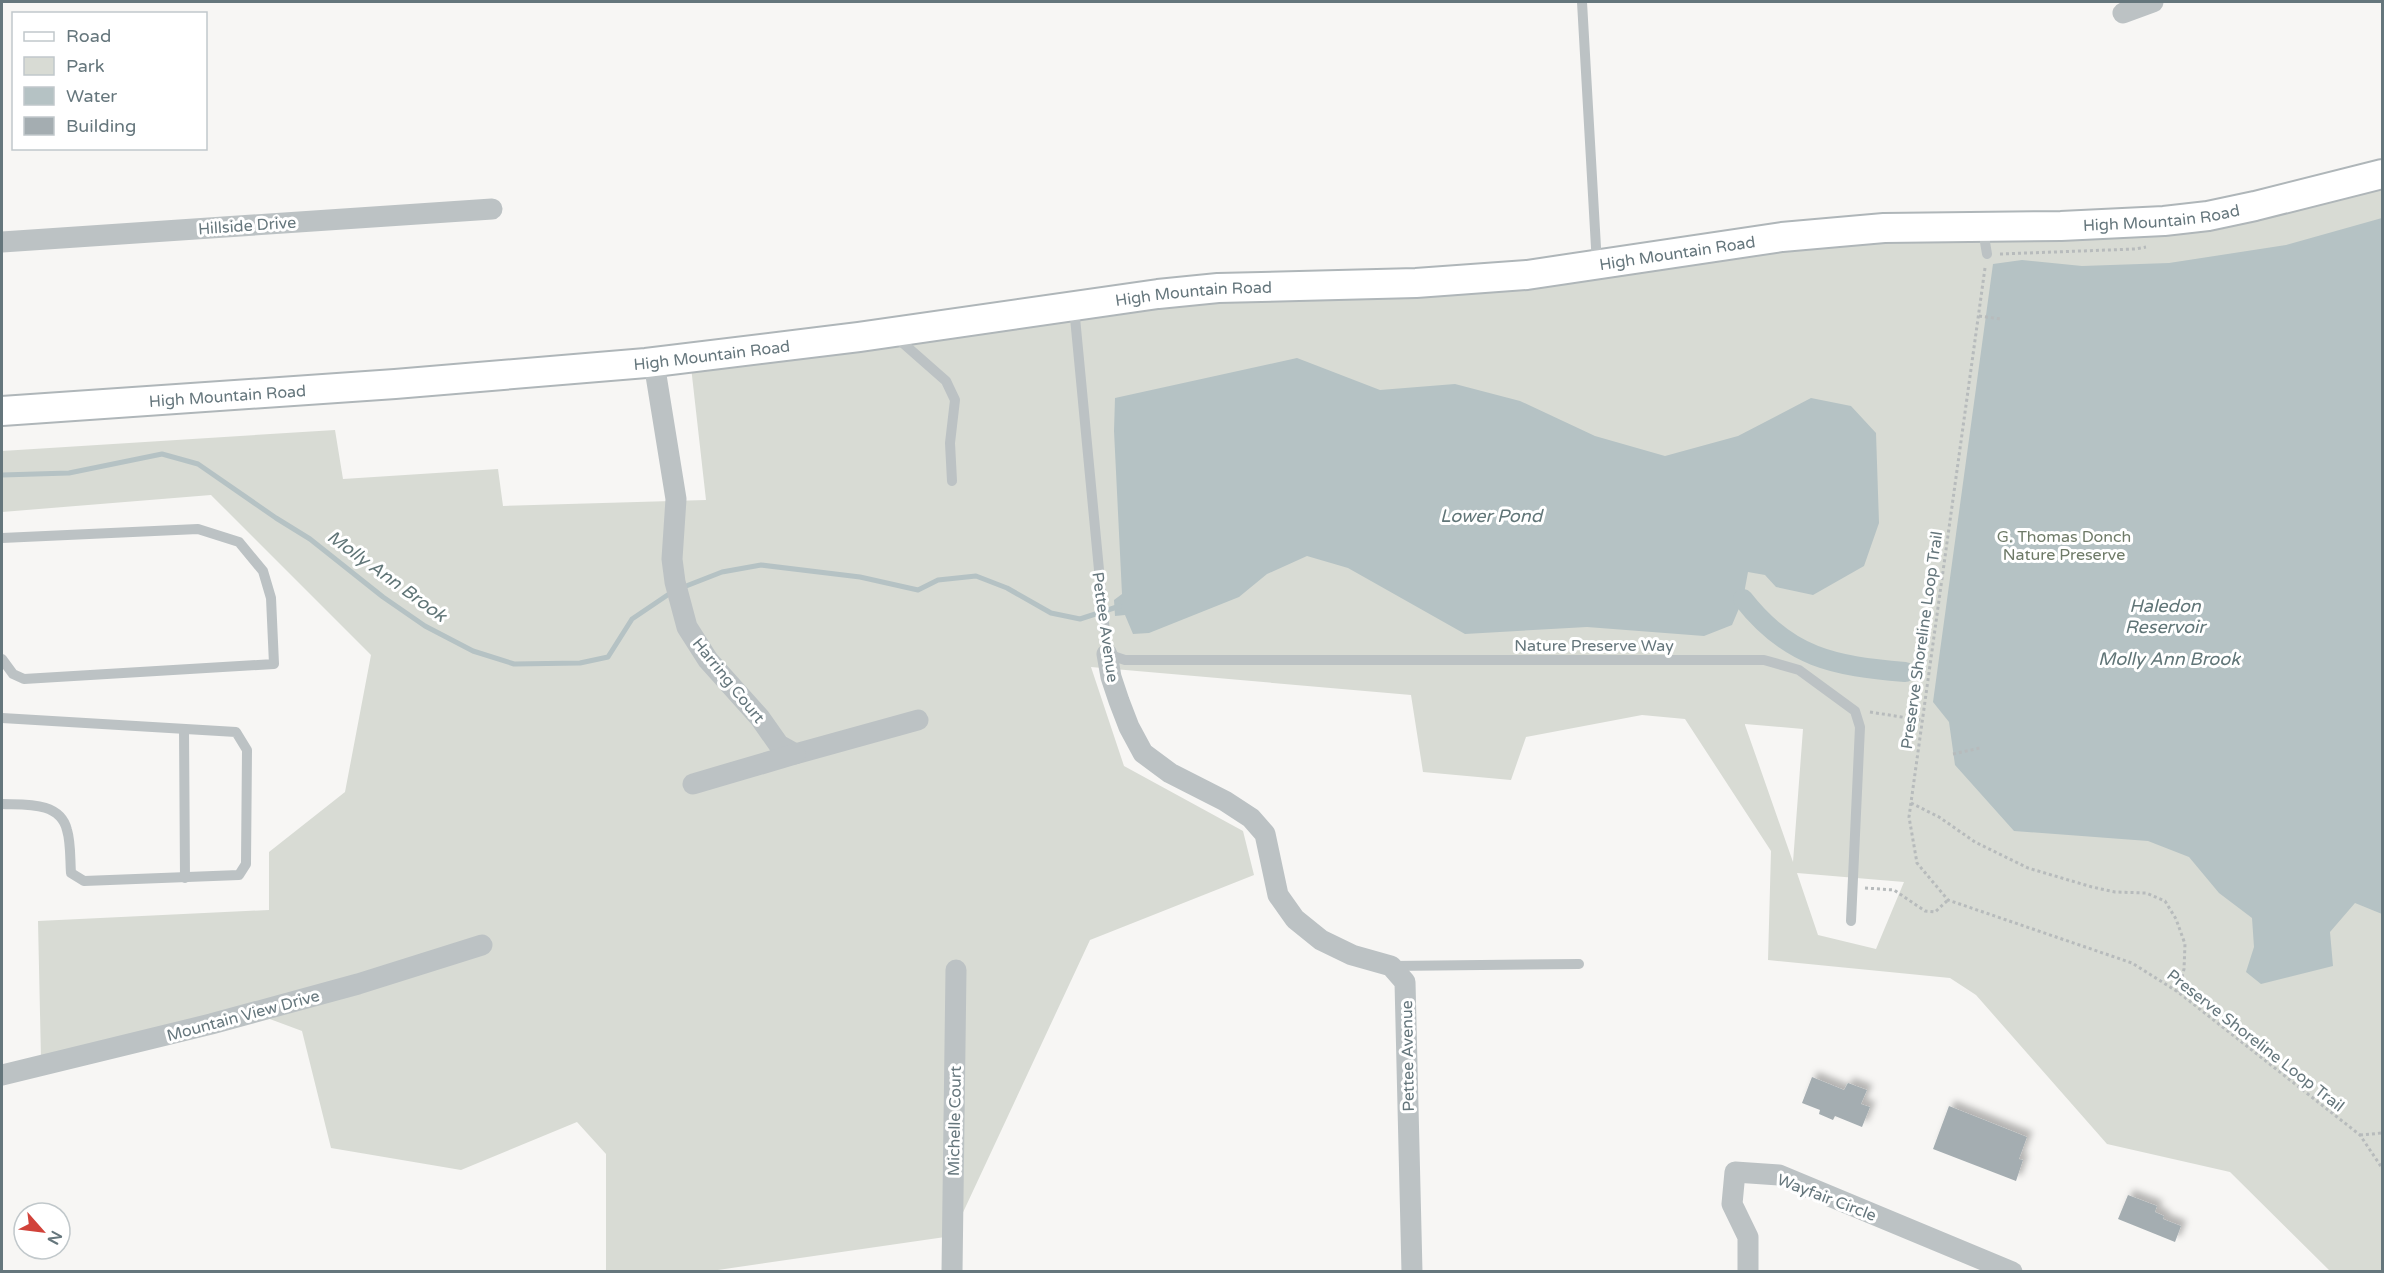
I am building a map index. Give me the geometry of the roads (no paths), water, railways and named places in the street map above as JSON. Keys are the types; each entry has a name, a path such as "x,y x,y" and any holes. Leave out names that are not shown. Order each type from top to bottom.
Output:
{"main road":[{"name":"High Mountain Road","path":"2,411 396,384 654,363 891,333 1074,305 1218,288 1416,283 1527,274 1782,237 1884,228 1987,240 2115,224 2208,216 2382,174"}],"street":[{"path":"2123,14 2153,2"},
{"name":"Hillside Drive","path":"2,242 492,209"},
{"name":"Harring Court","path":"654,363 676,499 672,559 676,591 687,627 708,660 760,718 779,745 795,754"},
{"name":"Pettee Avenue","path":"1107,654 1116,693 1129,727 1143,753 1170,773 1225,801 1251,818 1265,834 1278,895 1295,919 1321,940 1352,955 1390,966 1405,982 1412,1272"},
{"path":"693,784 918,720"},
{"name":"Mountain View Drive","path":"2,1075 211,1024 358,984 482,945"},
{"name":"Michelle Court","path":"952,1272 956,970"},
{"name":"Wayfair Circle","path":"1748,1272 1748,1237 1732,1204 1735,1172 1779,1175 2012,1272"}],"lane":[{"path":"1582,2 1597,265"},
{"name":"Pettee Avenue","path":"1074,305 1107,654"},
{"path":"891,333 946,381 955,400 950,443 951,481"},
{"path":"2,538 198,529 239,542 264,571 271,598 274,664 24,679 13,674 2,659"},
{"name":"Nature Preserve Way","path":"1107,654 1125,660 1764,660 1798,670 1855,711 1860,726 1851,921"},
{"path":"2,718 236,732 247,750 246,864 239,875 84,881 71,873 67,828 57,813 42,806 2,804"},
{"path":"184,729 185,878"},
{"path":"1390,966 1579,963"}],"water":[{"name":"Haledon Reservoir","path":"2382,218 2382,914 2355,903 2330,932 2333,966 2261,984 2246,972 2254,947 2252,918 2219,893 2189,857 2148,841 2014,831 1955,765 1949,722 1933,702 1993,264 2022,260 2082,266 2169,263 2286,245"},
{"name":"Lower Pond","path":"1297,358 1380,390 1455,384 1520,401 1595,436 1665,456 1738,436 1811,398 1851,406 1876,433 1879,523 1864,566 1813,595 1776,587 1765,575 1748,572 1743,599 1732,625 1704,636 1587,627 1465,634 1348,568 1307,556 1267,574 1239,597 1149,633 1133,634 1125,615 1115,616 1114,600 1122,594 1114,431 1115,398"}],"waterway":[{"name":"Molly Ann Brook","path":"2,475 69,473 162,454 198,464 310,539 383,597 425,626 473,651 514,664 580,663 608,657 632,619 672,592"},
{"name":"Molly Ann Brook","path":"681,588 722,572 761,565 860,577 918,590 938,580 976,576 1007,588 1051,613 1080,619 1120,606"},
{"path":"1743,599 1760,619 1778,634 1815,655 1856,666 1905,672"}],"park label":[{"name":"G. Thomas Donch Nature Preserve","path":"2064,545"}]}
